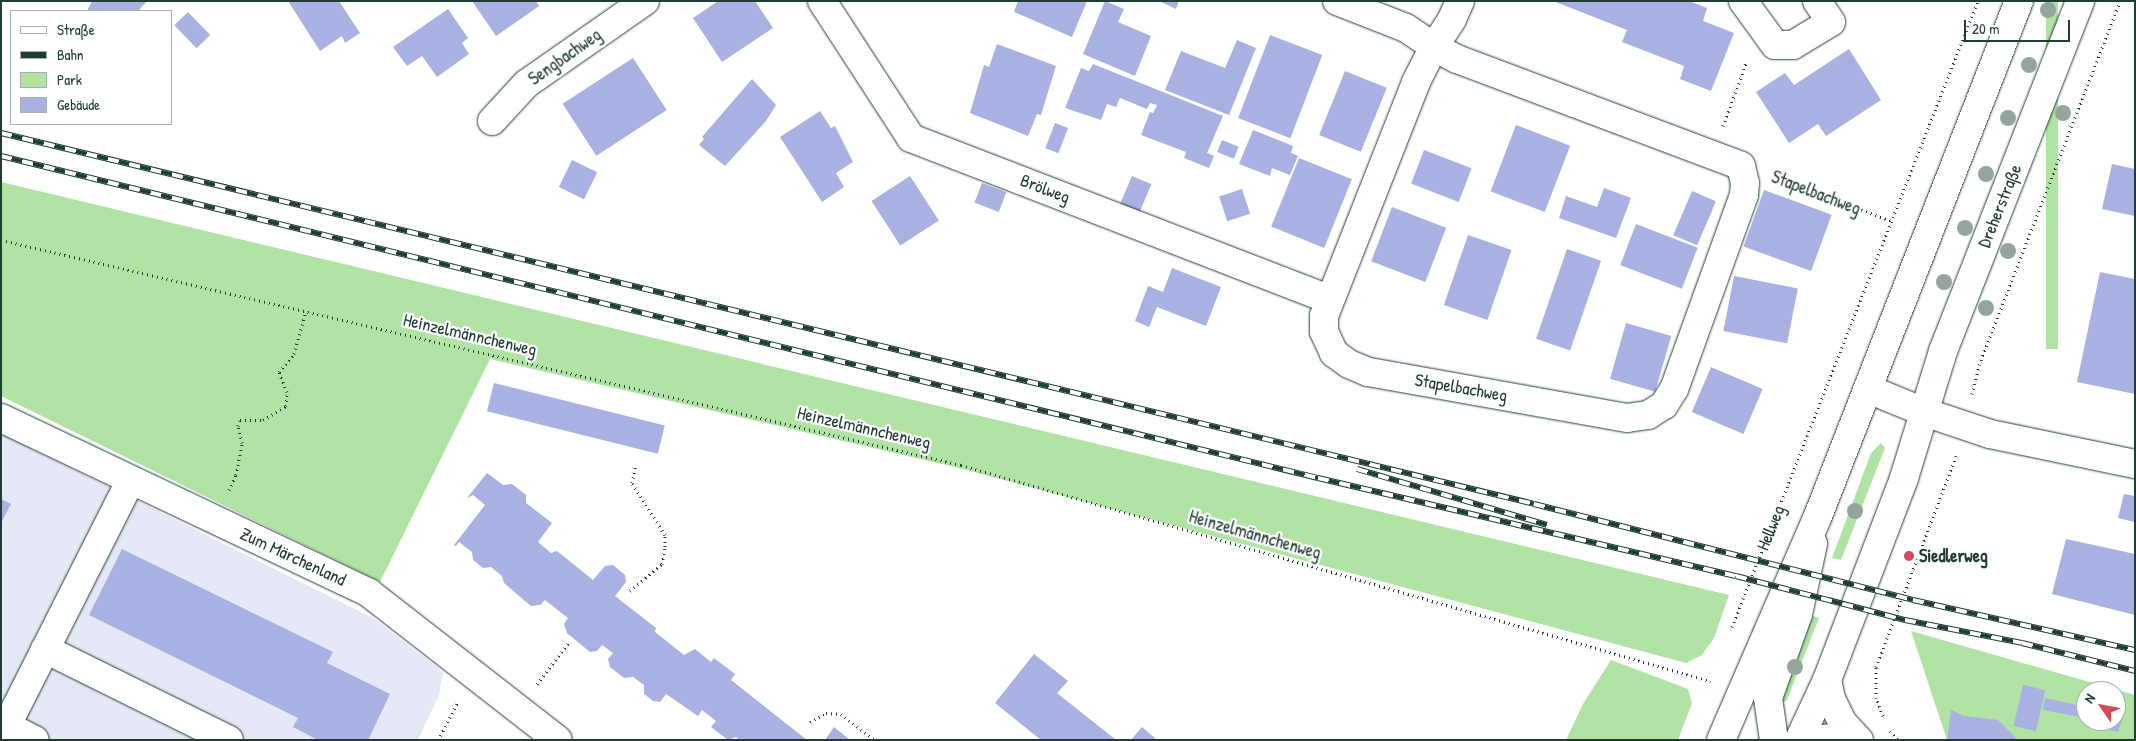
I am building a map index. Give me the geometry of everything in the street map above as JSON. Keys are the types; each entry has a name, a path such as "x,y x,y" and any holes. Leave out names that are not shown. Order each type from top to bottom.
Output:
{"street":[{"name":"Sengbachweg","path":"492,121 526,84 646,1"},
{"name":"Brölweg","path":"822,1 911,138 1330,300"},
{"path":"1337,1 1406,28 1434,47 1457,59 1740,166"},
{"name":"Stapelbachweg","path":"1460,1 1416,82 1324,316 1324,332 1334,353 1350,364 1368,372 1627,418 1648,415 1664,405 1674,389 1744,195 1745,183 1740,166"},
{"path":"1743,1 1775,45 1793,45 1831,22 1817,1"},
{"path":"1721,740 1818,516 2019,1"},
{"name":"Dreherstraße","path":"1924,412 1943,351 2080,1"},
{"path":"1868,389 1924,412 1990,434 2135,464"},
{"path":"1800,740 1827,680 1904,478 1924,412"},
{"name":"Zum Märchenland","path":"1,418 369,593 558,740"},
{"path":"35,740 4,731 131,480"},
{"path":"1774,740 1768,698 1798,614 1818,516"},
{"path":"45,649 229,740"},
{"path":"1815,740 1856,738 1831,699 1827,680"}],"path":[{"path":"1892,222 1978,1"},
{"path":"1979,365 2120,1"},
{"path":"1712,154 1748,57 1764,31"},
{"name":"Stapelbachweg","path":"1740,166 1892,222"},
{"name":"Hellweg","path":"1729,635 1892,222"},
{"name":"Heinzelmännchenweg","path":"1,240 961,465 1710,681 1714,672"},
{"path":"215,520 236,475 242,443 238,426 240,420 263,420 286,406 287,392 279,372 294,354 306,311"},
{"path":"1880,711 1874,684 1883,644 1956,454"},
{"path":"630,591 662,564 665,548 665,535 632,483 636,464"},
{"path":"1918,535 1924,538"},
{"path":"1875,641 1883,644"},
{"path":"519,708 570,642"},
{"path":"438,740 473,672"},
{"path":"810,722 826,713 841,714 875,740"}],"shaded area":[{"path":"1,433 373,618 443,672 439,695 418,740 1,740"}],"green space":[{"path":"2046,1 2058,1 2058,349 2046,349"},
{"path":"1,182 1729,595 1714,638 1702,655 1686,663 959,468 490,359 380,582 1,396"},
{"path":"1881,443 1885,448 1841,560 1832,558 1871,453"},
{"path":"1809,615 1819,618 1787,700 1781,704 1779,695"},
{"path":"1911,631 2086,681 2076,681 2076,731 2126,731 2126,692 2135,695 2135,740 1947,740"},
{"path":"1611,660 1688,689 1692,703 1678,740 1566,740 1583,704"}],"building":[{"path":"92,1 147,1 139,10 88,10"},
{"path":"288,1 339,1 360,33 345,43 342,36 320,51"},
{"path":"472,1 536,1 539,6 496,36"},
{"path":"718,1 755,1 773,28 722,62 693,18"},
{"path":"1018,1 1087,1 1072,37 1014,12"},
{"path":"1105,1 1124,9 1118,22 1151,36 1135,76 1083,54"},
{"path":"1159,1 1179,1 1176,9"},
{"path":"1553,1 1689,1 1707,8 1703,21 1734,33 1711,91 1680,79 1684,66 1622,42 1627,30"},
{"path":"448,9 468,38 462,43 469,54 437,77 422,56 407,66 393,47"},
{"path":"188,12 210,35 197,48 174,25"},
{"path":"1270,35 1322,55 1290,138 1238,118"},
{"path":"1237,40 1256,48 1229,115 1165,90 1181,51 1225,68"},
{"path":"997,44 1056,66 1041,115 1037,114 1028,136 970,113 984,65 989,67"},
{"path":"1849,49 1881,100 1826,136 1818,124 1789,143 1756,92 1785,73 1794,85"},
{"path":"633,58 667,110 596,156 563,104"},
{"path":"1093,64 1223,116 1207,153 1214,156 1209,168 1184,158 1186,152 1141,135 1150,112 1153,113 1157,105 1150,103 1147,109 1120,98 1116,107 1107,104 1101,120 1065,108 1081,68 1089,71"},
{"path":"1345,71 1387,88 1361,152 1319,135"},
{"path":"752,79 776,105 766,121 725,166 699,145 704,139 702,137"},
{"path":"820,111 831,128 835,126 853,162 836,173 844,187 822,202 780,137"},
{"path":"1055,123 1068,128 1058,153 1045,148"},
{"path":"1516,125 1570,146 1545,212 1491,191"},
{"path":"1253,130 1293,146 1291,153 1298,156 1290,175 1272,168 1270,176 1239,164"},
{"path":"1222,140 1239,147 1234,159 1217,152"},
{"path":"1424,150 1472,168 1459,202 1411,184"},
{"path":"1299,158 1352,179 1324,248 1271,227"},
{"path":"572,160 597,172 584,199 559,187"},
{"path":"2112,164 2135,169 2135,216 2102,209"},
{"path":"910,176 939,220 900,246 871,201"},
{"path":"1132,176 1151,184 1139,213 1120,205"},
{"path":"982,183 1006,192 999,212 974,203"},
{"path":"1604,188 1631,198 1616,238 1559,218 1566,196 1597,207"},
{"path":"1242,189 1250,214 1227,221 1219,196"},
{"path":"1764,190 1832,215 1811,271 1743,246"},
{"path":"1692,191 1716,201 1697,245 1673,235"},
{"path":"1392,207 1446,228 1425,282 1371,261"},
{"path":"1636,224 1698,248 1682,289 1620,265"},
{"path":"1468,235 1511,250 1487,320 1444,305"},
{"path":"1567,249 1601,261 1570,351 1536,339"},
{"path":"1172,268 1221,287 1206,326 1157,307 1149,327 1135,321 1148,286 1163,292"},
{"path":"2100,272 2135,279 2135,394 2077,382"},
{"path":"1734,276 1798,288 1787,343 1723,331"},
{"path":"1626,323 1671,336 1655,392 1610,379"},
{"path":"1711,367 1763,389 1743,434 1692,412"},
{"path":"494,383 665,426 658,454 487,411"},
{"path":"487,473 503,485 512,484 526,495 526,503 552,523 538,542 551,553 557,551 593,580 605,566 613,565 625,575 626,582 615,596 656,628 655,632 684,655 695,649 711,662 714,658 735,674 731,680 807,740 739,740 736,737 728,740 711,727 716,721 702,710 698,716 666,694 660,702 653,701 644,694 644,685 633,677 624,678 610,667 608,659 613,653 602,645 597,651 590,652 567,633 564,624 568,618 545,600 540,605 531,606 504,583 502,576 491,567 483,568 473,560 472,552 459,542 456,546 454,545 485,505 473,495 467,498"},
{"path":"2124,494 2135,496 2135,522 2118,518"},
{"path":"1,499 11,504 1,523"},
{"path":"2066,539 2135,554 2135,615 2052,594"},
{"path":"122,549 333,652 327,663 390,694 368,740 318,740 293,727 298,718 89,615"},
{"path":"1034,654 1068,681 1057,693 1116,740 1041,740 995,703"},
{"path":"2023,685 2045,690 2036,731 2014,726"},
{"path":"2045,698 2076,705 2076,716 2043,710"},
{"path":"1951,710 1964,716 1998,720 2018,740 1947,740"},
{"path":"834,727 850,740 825,740"},
{"path":"1142,727 1157,740 1131,740"}],"railway":[{"path":"1,133 1534,504 1913,600 2135,650"},
{"path":"1,156 1318,478 1736,576 1905,620 2022,643 2135,671"},
{"path":"1357,469 1547,525"}],"place":[{"name":"Siedlerweg","path":"1909,556"}]}
